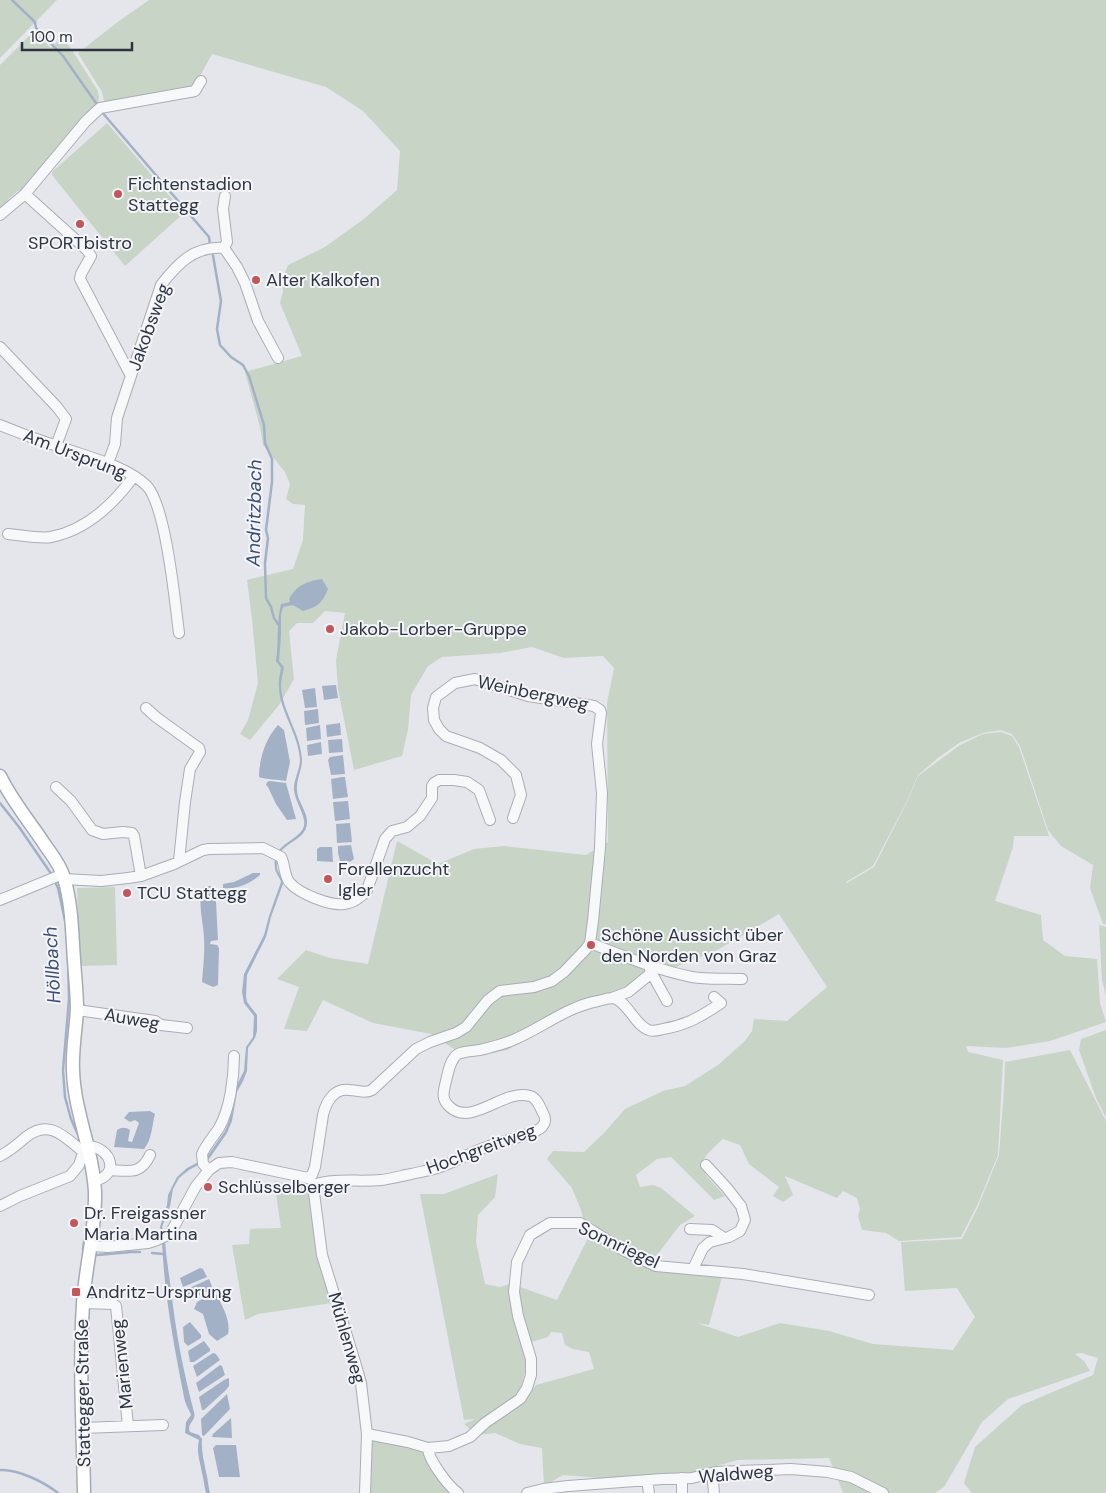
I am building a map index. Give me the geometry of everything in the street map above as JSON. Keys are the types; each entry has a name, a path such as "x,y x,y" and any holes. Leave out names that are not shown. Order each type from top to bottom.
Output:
{"main road":[{"name":"Stattegger Straße","path":"0,776 8,792 54,858 64,877 69,900 76,1010 73,1058 74,1078 94,1181 94,1218 83,1303 81,1359 84,1493"}],"street":[{"path":"0,215 25,194 86,121 100,108 195,91 201,81"},
{"path":"25,194 88,250 91,256 80,279 131,376"},
{"path":"225,196 223,209 227,242 215,248 238,268 258,322 278,358"},
{"name":"Jakobsweg","path":"108,463 115,444 117,418 161,285 174,268 185,259 215,248"},
{"path":"0,347 66,419 56,446"},
{"name":"Am Ursprung","path":"0,426 108,463 134,476 147,487 154,498 159,512 179,633"},
{"path":"8,534 49,538 77,528 103,512 121,495 134,476"},
{"name":"Weinbergweg","path":"513,818 521,795 516,775 501,760 480,748 446,736 434,720 433,708 436,697 455,683 475,679 528,696 594,706 600,710 597,744 602,800 600,848 590,943"},
{"path":"146,708 199,748 200,752 190,769 179,861"},
{"path":"0,900 64,877 101,881 141,876 203,850 263,848 277,855 289,882 301,891 323,901 344,904 363,896 367,890 385,839 389,834 400,828 407,827 420,816 432,798 432,786 439,780 467,782 478,790 490,820"},
{"path":"56,787 71,801 92,830 104,834 132,833 141,876"},
{"path":"204,1164 227,1162 293,1174 311,1182 323,1115 330,1098 344,1090 367,1092 372,1090 416,1049 466,1027 488,1000 500,991 534,987 552,981 580,958 590,943 650,969 713,980 742,979"},
{"path":"650,969 667,1000"},
{"name":"Hochgreitweg","path":"311,1182 381,1180 435,1169 491,1145 539,1129 545,1123 545,1117 538,1102 528,1095 514,1096 465,1113 452,1109 443,1098 453,1058 460,1053 512,1040 571,1008 628,992 650,969"},
{"path":"612,998 625,1006 642,1026 649,1031 654,1031 674,1028 699,1018 721,1003 714,997"},
{"name":"Auweg","path":"76,1010 155,1021 161,1025 187,1028"},
{"path":"91,1246 108,1247 146,1244 170,1234 204,1164 203,1150 218,1129 226,1112 233,1078 234,1056"},
{"path":"0,1156 8,1152 30,1134 42,1128 58,1132 82,1151 98,1147 103,1150 111,1168 106,1175 94,1181"},
{"path":"0,1206 70,1176 89,1148"},
{"path":"110,1170 135,1171 146,1163 150,1155"},
{"path":"693,1268 703,1248 710,1242 740,1231 745,1220 741,1206 706,1165"},
{"name":"Mühlenweg","path":"311,1182 322,1255 358,1371 367,1434 365,1493"},
{"name":"Sonnriegel","path":"428,1448 449,1446 470,1437 485,1423 520,1399 527,1388 531,1375 531,1359 518,1316 514,1292 517,1262 530,1235 550,1222 580,1223 623,1250 656,1266 743,1274 868,1295"},
{"path":"690,1229 712,1230 724,1238"},
{"name":"Marienweg","path":"83,1303 114,1304 116,1306 128,1426"},
{"path":"82,1428 162,1426"},
{"path":"367,1434 428,1448 428,1452 437,1468 458,1493"},
{"name":"Waldweg","path":"527,1493 543,1489 570,1489 648,1480 692,1478 716,1472 791,1469 828,1472 851,1477 883,1493"},
{"path":"714,1493 713,1482 716,1472"},
{"path":"682,1478 682,1493"},
{"path":"648,1480 649,1493"}],"green space":[{"path":"0,0 57,0 0,58"},
{"path":"149,0 1106,0 1106,924 1103,924 1090,888 1093,865 1061,846 1048,830 1020,746 1012,734 1001,730 983,733 959,743 918,775 907,801 873,866 846,882 874,867 908,800 918,776 960,745 983,734 1001,732 1012,736 1019,747 1049,836 1014,836 1013,847 995,901 1041,915 1043,940 1065,956 1097,959 1100,1003 1106,1022 1050,1041 1006,1048 966,1046 968,1052 1003,1060 998,1155 977,1206 961,1237 899,1241 886,1233 862,1230 858,1216 860,1209 857,1198 843,1191 837,1198 785,1176 793,1195 783,1202 773,1196 779,1187 749,1164 740,1145 723,1139 706,1156 703,1168 705,1173 725,1196 714,1200 671,1157 657,1159 636,1175 640,1187 653,1185 661,1188 695,1216 680,1225 657,1255 647,1260 647,1265 723,1274 709,1325 697,1323 738,1337 780,1323 829,1331 873,1344 953,1350 975,1317 957,1288 905,1291 901,1242 962,1239 978,1207 999,1155 1005,1062 1070,1050 1106,1121 1106,1493 972,1493 964,1483 975,1447 1022,1405 1093,1375 1098,1358 1081,1353 1075,1354 1084,1361 1090,1371 1008,1399 982,1422 944,1487 935,1493 888,1493 834,1470 829,1458 738,1460 691,1473 613,1479 563,1475 544,1486 542,1448 520,1444 495,1433 477,1435 464,1424 475,1419 464,1420 420,1194 444,1194 498,1174 495,1197 478,1215 476,1242 485,1284 500,1287 510,1284 510,1303 525,1355 526,1368 521,1387 513,1400 524,1400 536,1385 594,1369 589,1352 573,1349 565,1345 562,1333 551,1332 548,1337 531,1342 521,1316 517,1286 557,1300 588,1238 581,1210 572,1188 547,1159 553,1151 584,1152 625,1109 663,1091 685,1086 718,1065 745,1041 752,1031 754,1019 787,1021 827,987 779,914 719,949 562,1011 508,1050 463,1055 431,1034 373,1023 323,1000 307,1031 284,1029 299,987 277,979 306,950 330,958 368,964 397,841 438,864 474,849 504,846 586,855 608,842 607,703 614,668 603,656 564,658 532,647 500,653 442,657 428,666 411,695 408,730 402,756 354,770 338,689 336,660 345,613 325,611 313,623 297,623 289,631 294,679 279,705 250,740 240,734 248,720 258,683 247,580 293,569 303,540 305,505 293,504 286,499 290,484 285,472 263,445 245,372 302,356 280,303 283,291 282,280 288,265 325,247 365,218 397,190 400,151 363,111 326,87 212,54 194,87 105,104 102,92 78,53"},
{"path":"34,31 51,48 61,38 70,47 98,91 99,98 97,108 27,188 18,191 8,199 11,203 4,209 0,208 0,65"},
{"name":"Fichtenstadion Stattegg","path":"107,123 184,213 125,266 52,175 52,172"},
{"path":"115,887 117,965 80,966 77,888"},
{"path":"1099,925 1106,927 1106,996 1102,980"},
{"path":"1106,1030 1106,1118 1096,1098 1079,1050 1081,1039"},
{"path":"274,1181 309,1189 332,1303 258,1314 245,1320 232,1245 249,1244 250,1229 281,1228"},
{"path":"372,1439 416,1446 426,1455 452,1493 368,1493"},
{"path":"836,1475 880,1493 843,1493"}],"water":[{"path":"322,579 328,589 324,598 318,604 303,611 293,605 283,607 281,615 279,661 284,667 281,684 282,695 301,750 302,764 297,782 297,790 307,823 301,835 285,847 277,859 277,868 284,881 266,937 247,975 247,1002 257,1015 257,1031 255,1038 248,1048 247,1071 237,1092 232,1121 227,1133 209,1159 179,1178 173,1189 170,1206 162,1227 165,1234 162,1236 160,1227 168,1195 177,1177 187,1168 206,1158 225,1131 229,1121 234,1091 244,1071 246,1047 253,1037 254,1016 244,1003 242,992 244,974 264,935 281,882 275,870 275,859 283,846 304,827 303,816 294,790 300,764 299,751 280,696 281,668 276,661 279,611 281,604 290,602 289,599 292,594 299,587"},
{"path":"336,685 338,698 324,700 322,686"},
{"path":"315,688 317,707 305,708 302,690"},
{"path":"318,709 319,723 305,725 304,711"},
{"path":"340,723 341,735 327,737 326,725"},
{"path":"278,725 284,730 290,762 286,781 259,777 264,749"},
{"path":"320,725 321,739 307,741 306,728"},
{"path":"342,739 343,752 329,753 328,740"},
{"path":"321,742 322,754 308,756 307,745"},
{"path":"343,755 345,774 331,775 328,760 330,757"},
{"path":"345,777 348,797 333,799 331,779"},
{"path":"270,781 286,783 296,819 287,820 276,804 266,785"},
{"path":"348,801 350,819 335,821 333,802"},
{"path":"350,823 352,842 337,843 336,824"},
{"path":"351,845 354,859 350,862 340,861 338,846"},
{"path":"320,847 332,847 333,862 317,861 317,849"},
{"path":"253,873 260,873 260,875 243,885 223,888 223,884 234,882"},
{"path":"204,886 211,886 216,902 218,940 211,941 210,944 217,945 219,948 218,985 213,987 202,982 204,933 201,897"},
{"path":"150,1111 155,1114 150,1137 144,1149 114,1147 117,1130 120,1128 130,1130 128,1141 132,1142 139,1123 135,1120 130,1122 124,1118 129,1112"},
{"path":"165,1240 183,1366 195,1415 189,1429 190,1432 199,1435 202,1439 210,1493 206,1493 198,1453 199,1440 185,1433 186,1422 191,1415 185,1400 170,1319 163,1261 162,1241"},
{"path":"200,1268 203,1269 207,1277 183,1287 180,1278"},
{"path":"209,1279 213,1289 189,1300 185,1290"},
{"path":"215,1292 225,1313 229,1329 228,1334 217,1341 209,1334 203,1314 194,1309 197,1302"},
{"path":"190,1322 201,1335 201,1338 188,1346 184,1342 183,1327"},
{"path":"204,1341 210,1351 194,1362 190,1362 188,1351"},
{"path":"213,1353 220,1360 197,1377 193,1366"},
{"path":"220,1365 225,1375 199,1392 196,1383"},
{"path":"229,1378 229,1386 226,1390 202,1410 199,1397"},
{"path":"227,1394 230,1409 204,1436 202,1435 201,1419"},
{"path":"231,1418 232,1438 212,1437 213,1434"},
{"path":"216,1445 236,1445 240,1477 219,1477 213,1448"}],"waterway":[{"name":"Andritzbach","path":"12,0 35,22 36,28 63,56 98,106"},
{"name":"Andritzbach","path":"101,111 209,237 210,246"},
{"name":"Andritzbach","path":"212,250 221,301 217,329 220,345 231,357 243,365 249,376 264,425 265,443 272,459 272,482 266,530 268,538 265,563 266,598 278,624"},
{"name":"Höllbach","path":"0,803 52,875"},
{"name":"Höllbach","path":"54,880 58,888 66,925"},
{"name":"Höllbach","path":"68,958 69,999 63,1070 65,1097 71,1119 79,1137"},
{"name":"Höllbach","path":"84,1252 85,1234"},
{"name":"Höllbach","path":"97,1255 140,1252"},
{"name":"Höllbach","path":"152,1253 163,1254"},
{"path":"0,1470 7,1470 31,1477 58,1493"}],"place":[{"name":"Fichtenstadion Stattegg","path":"118,194"},
{"name":"SPORTbistro","path":"80,224"},
{"name":"Alter Kalkofen","path":"256,280"},
{"name":"Jakob-Lorber-Gruppe","path":"330,629"},
{"name":"Forellenzucht Igler","path":"328,879"},
{"name":"TCU Stattegg","path":"127,893"},
{"name":"Schöne Aussicht über den Norden von Graz","path":"591,945"},
{"name":"Schlüsselberger","path":"208,1187"},
{"name":"Dr. Freigassner Maria Martina","path":"74,1223"},
{"name":"Andritz-Ursprung","path":"76,1292"}]}
